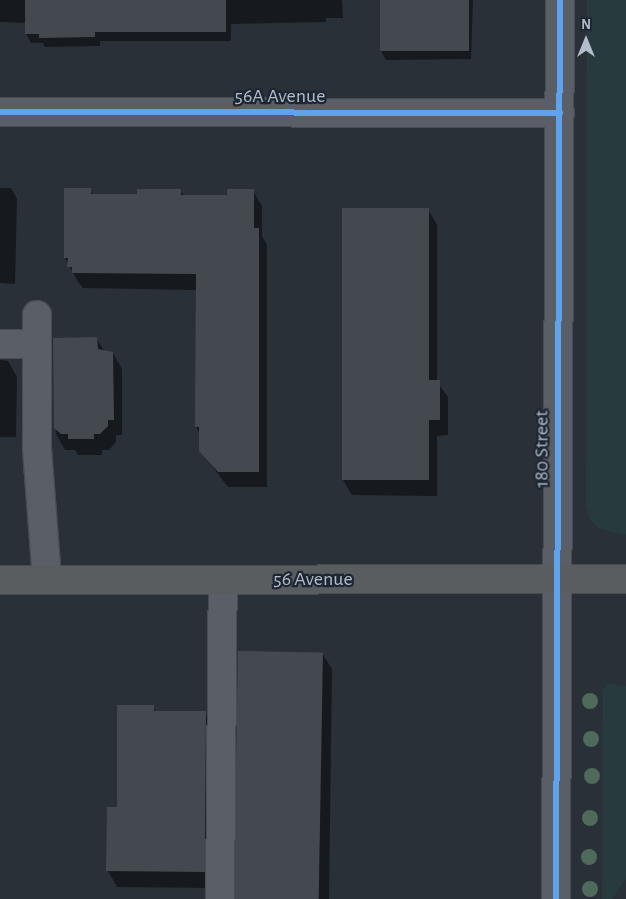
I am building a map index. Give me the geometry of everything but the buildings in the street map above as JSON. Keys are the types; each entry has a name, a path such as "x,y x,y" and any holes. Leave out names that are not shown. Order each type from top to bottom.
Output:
{"highway":[{"name":"56 Avenue","path":"0,580 626,579"}],"street":[{"name":"180 Street","path":"556,899 560,0"},
{"name":"56A Avenue","path":"0,112 560,113"},
{"path":"37,315 37,449 47,580"},
{"path":"0,344 37,344"},
{"path":"220,899 223,580"}],"green space":[{"path":"587,0 626,0 626,535 600,529 590,520 586,507"},
{"path":"608,683 626,686 626,879 612,899 602,899 603,690"}],"cycle path":[{"path":"556,899 560,0"},
{"path":"0,112 560,113"}]}
